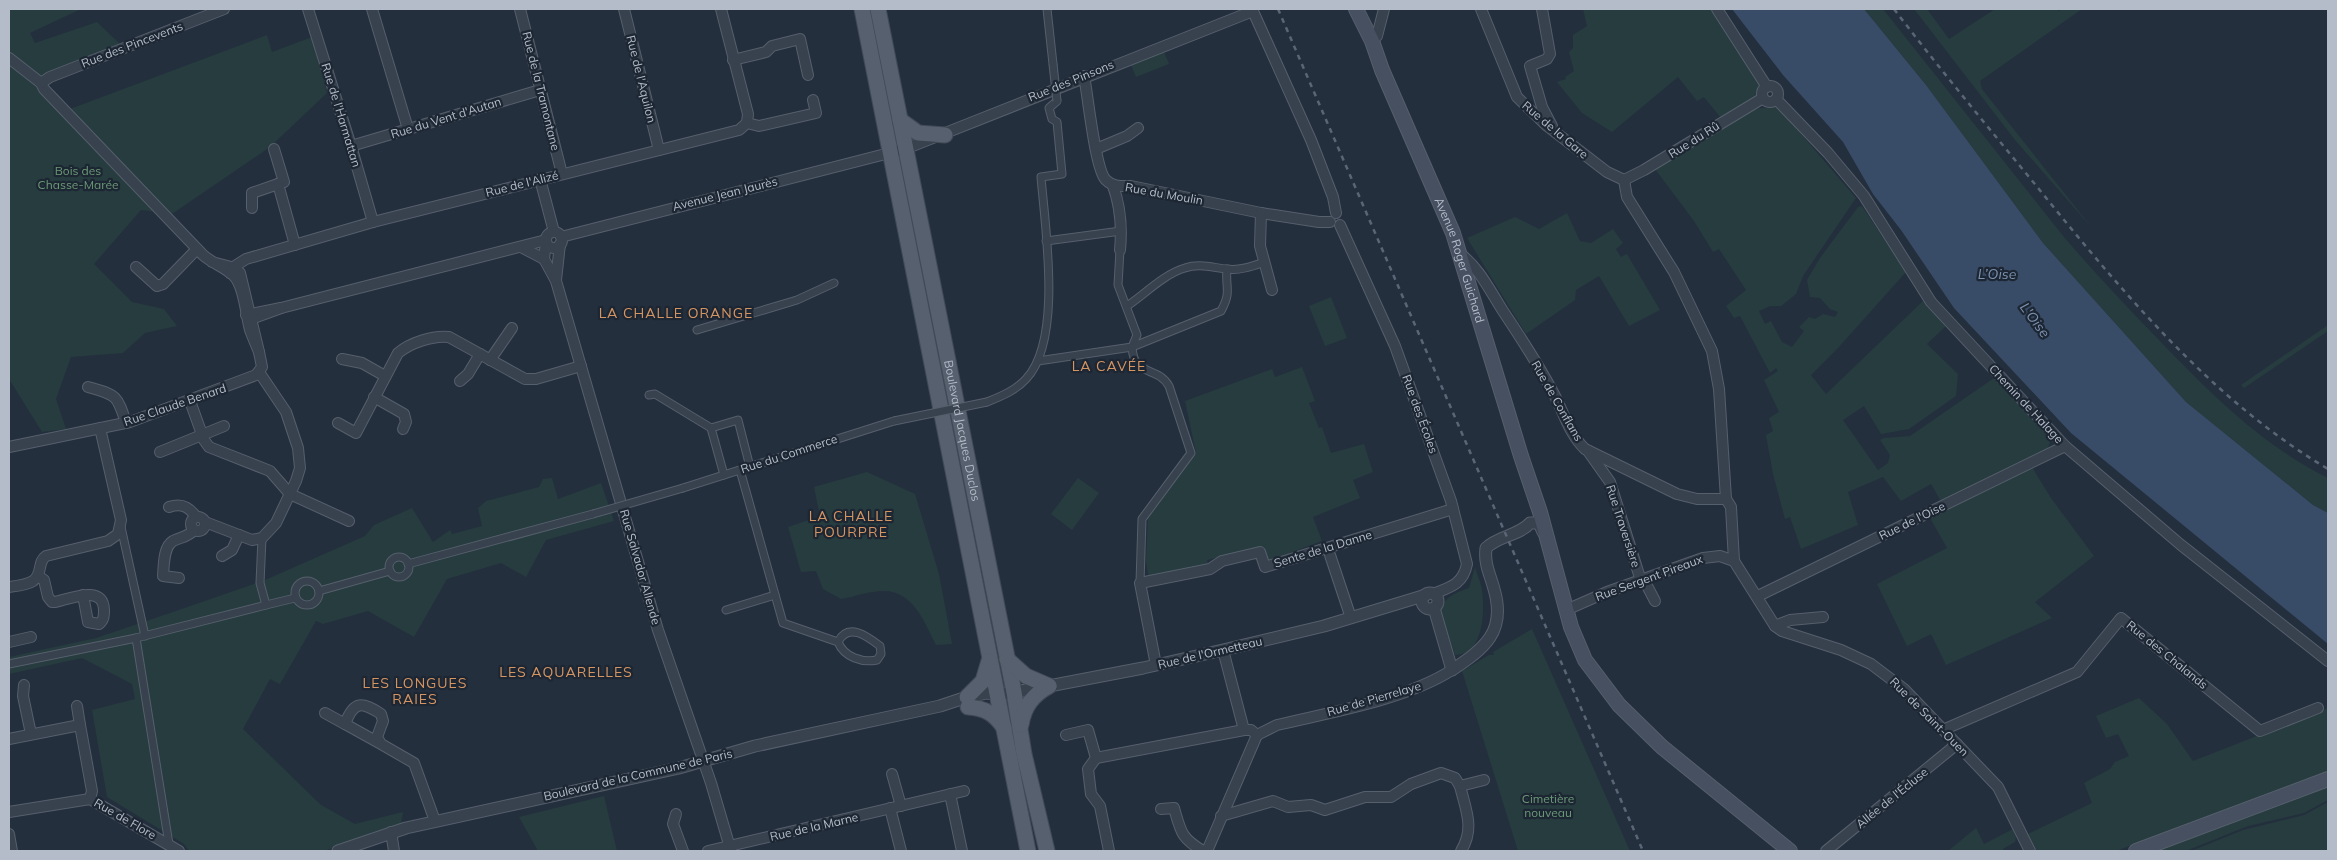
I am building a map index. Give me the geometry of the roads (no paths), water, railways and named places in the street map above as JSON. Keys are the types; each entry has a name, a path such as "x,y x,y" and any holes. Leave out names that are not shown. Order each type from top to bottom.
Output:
{"main road":[{"name":"Boulevard Jacques Duclos","path":"862,9 883,118 886,156 1005,729 1028,851"},
{"name":"Boulevard Jacques Duclos","path":"878,9 1047,851"},
{"name":"Avenue Roger Guichard","path":"1355,9 1365,43 1382,70"},
{"name":"Avenue Roger Guichard","path":"1355,9 1372,40 1382,70 1445,213 1521,456 1536,524 1576,639 1591,669 1607,692 1662,748 1702,778 1790,851"},
{"path":"1360,26 1368,40 1372,40"},
{"path":"883,118 889,123 896,139 905,149"},
{"path":"900,120 918,133 945,135"},
{"path":"886,156 900,168 906,180 912,186"},
{"name":"Avenue Roger Guichard","path":"1536,524 1556,566 1566,610"},
{"path":"990,659 1006,684 1014,692"},
{"path":"990,659 983,681 968,702 990,712 1005,729"},
{"path":"1007,659 1026,676 1049,686"},
{"path":"1021,729 1023,715 1028,703 1037,693 1049,686"},
{"path":"997,695 1021,729"},
{"path":"2136,851 2328,779"}],"street":[{"name":"Rue des Pincevents","path":"41,83 50,77 224,9"},
{"name":"Rue de l'Harmattan","path":"308,9 352,146 373,222"},
{"path":"372,9 408,129"},
{"name":"Rue de la Tramontane","path":"520,9 562,174"},
{"name":"Rue de l'Aquilon","path":"624,9 659,150"},
{"path":"720,9 748,114 747,123 758,126 816,113 813,100"},
{"name":"Rue du Commerce","path":"408,564 683,488 894,421 987,402 1015,389 1027,379 1038,361 1047,328 1049,281 1041,177 1062,174 1057,122 1052,120 1049,108 1058,101 1047,9"},
{"path":"1372,40 1377,36 1384,9"},
{"name":"Rue de la Gare","path":"1481,9 1516,97 1546,125 1606,172 1624,180"},
{"path":"1542,9 1550,54 1547,59 1530,66 1542,107 1553,129"},
{"path":"1717,9 1767,87"},
{"name":"Rue des Pinsons","path":"886,156 945,135 1084,76 1252,10"},
{"name":"Rue des Écoles","path":"1252,10 1311,140 1333,197 1335,220 1395,346 1453,509 1467,564 1465,575 1460,582 1429,601"},
{"path":"733,60 766,52 772,46 800,39 808,75"},
{"path":"9,58 41,83 44,89 197,249 212,262 234,272 259,352 262,365 259,372 286,412 298,448 300,468 276,523 262,538 252,540 200,519 182,505 169,507"},
{"name":"Rue du Moulin","path":"1084,76 1096,149 1104,178 1113,186 1132,186 1261,213 1319,222 1335,220"},
{"path":"1767,87 1777,90 1776,98 1770,102 1763,98 1762,92 1767,87"},
{"name":"Rue du Vent d'Autan","path":"352,146 540,90"},
{"name":"Rue du Rû","path":"1624,180 1651,166 1763,98"},
{"name":"Chemin de Halage","path":"1776,98 1822,146 1864,196 1931,302 2065,446 2181,546 2328,661"},
{"name":"Rue de l'Alizé","path":"234,272 257,257 373,222 739,130 747,123"},
{"path":"1096,149 1127,136 1138,128"},
{"path":"252,208 252,193 284,182 274,149"},
{"name":"Avenue Jean Jaurès","path":"559,238 886,156"},
{"path":"540,179 559,238"},
{"path":"1624,180 1627,197 1674,272 1712,350 1719,389 1726,498 1731,507 1734,561 1758,596 1775,626 1790,620 1823,617"},
{"path":"278,184 295,245"},
{"path":"1113,186 1120,231 1118,285 1137,335 1132,347 1133,356 1142,369 1148,372 1157,372 1164,377 1170,386 1191,453 1142,519 1140,583 1156,665"},
{"path":"1261,213 1260,246 1272,290"},
{"path":"1046,241 1120,231"},
{"path":"521,247 544,258 548,234 559,238"},
{"name":"Rue Salvador Allende","path":"556,281 559,238"},
{"path":"249,316 546,240"},
{"path":"136,267 154,285 163,284 197,249"},
{"name":"Rue de Conflans","path":"1459,253 1468,260 1480,275 1554,395 1574,436 1585,449 1677,494 1697,499 1726,498"},
{"name":"Rue Salvador Allende","path":"544,258 556,281 658,630 704,762 730,849"},
{"path":"1127,306 1174,273 1186,267 1244,268 1265,262"},
{"path":"1038,361 1132,347 1220,311 1225,304 1229,285 1227,269"},
{"path":"697,330 797,300 834,283"},
{"path":"490,360 512,328"},
{"path":"338,423 356,433 398,353 404,347 437,337 449,337 517,376 532,379 581,366"},
{"path":"460,381 468,374 480,354"},
{"path":"342,359 362,364 385,376"},
{"name":"Rue Claude Benard","path":"9,446 126,423 251,378 259,372"},
{"path":"88,387 109,393 118,399 126,423"},
{"path":"649,395 655,394 711,428 724,475"},
{"path":"374,398 404,414 406,422 403,429"},
{"path":"190,401 206,444 209,447 270,471 290,494 349,521"},
{"path":"711,428 738,420 750,467"},
{"path":"160,452 224,426"},
{"path":"100,428 145,636"},
{"name":"Rue de l'Oise","path":"1758,596 2065,446"},
{"name":"Rue Traversière","path":"1585,449 1610,482 1643,580 1654,601"},
{"path":"740,470 783,623 838,642"},
{"name":"Sente de la Danne","path":"1140,583 1210,569 1222,561 1260,552 1265,567 1453,509"},
{"path":"179,578 163,576 167,548 172,542 188,536 194,530 202,529 200,519"},
{"name":"Rue de Pierrelaye","path":"1258,735 1266,729 1404,693 1427,684 1477,653 1486,645 1493,631 1496,619 1497,600 1484,561 1486,548 1506,536 1536,524"},
{"path":"9,587 32,582 38,576 40,562 44,557 108,541 118,534 121,526"},
{"path":"222,556 232,550 239,534"},
{"path":"262,538 260,583 266,605"},
{"name":"Sente de la Danne","path":"1330,555 1351,618"},
{"name":"Rue Sergent Pireaux","path":"1566,610 1606,592 1703,558 1720,556 1734,561"},
{"path":"396,558 402,558 408,564 408,571 403,577 396,577 390,571 391,563 396,558"},
{"path":"319,591 390,571"},
{"path":"38,576 44,580 48,597 52,602 84,595"},
{"path":"306,581 317,585 319,591 318,600 310,605 301,604 295,598 297,586 306,581"},
{"path":"726,610 775,595"},
{"path":"9,664 145,636 295,598"},
{"path":"1429,601 1452,670"},
{"name":"Rue de l'Ormetteau","path":"997,695 1156,665 1351,618 1404,603 1429,601"},
{"name":"Rue des Chalands","path":"1945,729 2077,672 2121,618 2260,731 2318,708"},
{"name":"Rue de Saint-Ouen","path":"1775,626 1782,631 1841,650 1872,664 1904,689 1945,729 1998,787 2030,851"},
{"path":"848,631 856,632 869,637 880,646 881,654 877,660 866,662 841,650 838,642 841,636 848,631"},
{"path":"9,642 31,637"},
{"path":"136,638 169,844"},
{"path":"1223,650 1244,730"},
{"path":"24,685 23,696 31,734"},
{"name":"Boulevard de la Commune de Paris","path":"338,851 391,832 435,821 704,762 755,746 940,706 968,702 987,694 997,695"},
{"path":"345,724 350,712 359,705 366,704 381,714 381,728 377,737 381,744"},
{"path":"77,706 92,791 90,798"},
{"path":"325,713 414,763 435,821"},
{"path":"9,739 31,734 80,728"},
{"path":"1066,735 1088,730 1096,758"},
{"path":"1106,851 1100,806 1091,794 1088,769 1096,758 1244,730 1251,730 1258,735 1205,851 1188,842 1174,808 1161,809"},
{"name":"Allée de l'Écluse","path":"1826,851 1958,744"},
{"path":"892,774 901,806"},
{"path":"1221,816 1273,801 1288,808 1311,805 1324,810 1365,797 1391,797 1410,784 1441,774 1455,778 1460,786 1469,826 1469,839 1461,851"},
{"path":"1460,786 1484,780"},
{"name":"Rue de la Marne","path":"708,851 730,849 964,791"},
{"path":"950,794 962,851"},
{"name":"Rue de Flore","path":"9,812 90,798 180,851"},
{"path":"890,808 901,851"},
{"path":"676,814 672,824 682,851"},
{"path":"391,832 394,851"},
{"path":"9,834 12,851"}],"water":[{"name":"L’Oise","path":"1732,9 1864,9 1926,85 2043,243 2186,402 2313,505 2328,513 2328,644 2071,433 1954,308 1901,230 1873,194 1843,142 1783,75"}],"railway":[{"path":"1278,9 1643,851"},
{"path":"1894,9 2066,223 2133,301 2169,339 2244,410 2285,441 2328,469"}],"district":[{"name":"LA CHALLE ORANGE","path":"676,313"},
{"name":"LA CAVÉE","path":"1109,366"},
{"name":"LA CHALLE POURPRE","path":"851,524"},
{"name":"LES AQUARELLES","path":"566,672"},
{"name":"LES LONGUES RAIES","path":"415,692"}],"park label":[{"name":"Bois des Chasse-Marée","path":"78,178"},
{"name":"Cimetière nouveau","path":"1548,806"}],"water label":[{"name":"L'Oise","path":"2035,320"}]}
